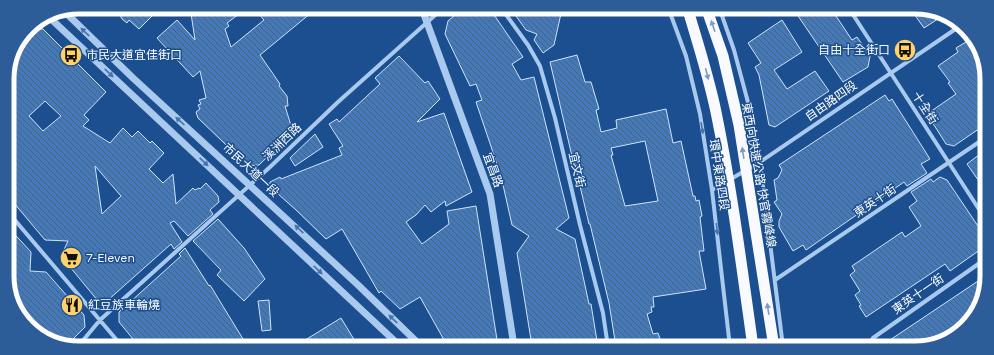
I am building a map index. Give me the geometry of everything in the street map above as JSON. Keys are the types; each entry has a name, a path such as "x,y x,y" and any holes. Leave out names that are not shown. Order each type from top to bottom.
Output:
{"highway":[{"path":"689,14 703,59 716,112 736,223 752,341"},
{"name":"東西向快速公路 快官霧峰線","path":"708,14 723,56 739,125 773,341"}],"street":[{"name":"宜昌路","path":"425,14 490,194 513,341"},
{"name":"溪洲西路","path":"82,341 100,320 250,185 338,102 437,14"},
{"name":"宜文街","path":"506,14 528,45 540,66 555,118 601,306 607,341"},
{"name":"環中東路四段","path":"670,14 686,56 700,114 712,190 729,341"},
{"path":"721,14 734,50 749,106 760,162 782,341"},
{"name":"十全街","path":"853,14 980,211"},
{"name":"市民大道一段","path":"68,15 133,78 357,284 416,341"},
{"path":"52,20 395,341"},
{"name":"自由路四段","path":"712,190 760,162 890,72 955,29"},
{"name":"東英十街","path":"775,280 980,141"},
{"path":"14,219 118,341"},
{"name":"東英十一街","path":"871,341 873,338 980,263"}],"building":[{"path":"120,14 154,14 139,29 129,20 127,23 122,19"},
{"path":"191,14 239,14 227,23 229,26 225,29 231,47 264,20 259,14 310,14 260,55 287,96 288,106 285,106 293,132 259,165 248,166 198,118 196,112 200,109 198,105 201,104 199,100 206,98 200,71 193,77 157,38 177,20 195,40"},
{"path":"456,14 493,14 523,57 512,64 521,80 534,77 569,218 556,229 575,239 589,304 591,304 597,341 531,341 517,253 529,236 512,225 501,176 476,102 482,100 476,84 470,86 445,34 448,21"},
{"path":"515,14 561,14 554,45 543,53 534,40 537,34 526,30"},
{"path":"797,14 835,14 852,40 857,37 870,56 868,67 843,82"},
{"path":"914,14 927,15 939,18 924,28"},
{"path":"782,20 802,52 774,70 787,89 815,71 829,91 775,127 769,125 759,75 755,67 761,63 748,43"},
{"path":"38,29 43,29 106,92 84,115 89,120 83,126 110,143 123,128 132,137 138,131 150,143 152,141 164,153 149,169 163,183 173,174 176,204 193,188 195,190 200,189 206,183 218,196 219,202 210,210 213,214 188,236 174,221 170,223 182,242 174,249 171,244 107,301 98,301 61,256 68,241 45,240 14,203 14,75 16,62 21,50","holes":["45,101 61,116 43,131 29,116","95,166 121,196 102,214"]},
{"path":"967,41 978,62 980,79 980,128 954,146 946,144 927,114 956,94 948,83 950,82 938,66 958,52 956,48"},
{"path":"577,55 585,82 591,82 599,109 596,110 601,132 617,128 616,120 666,109 673,143 681,141 693,196 695,196 696,201 699,200 702,216 700,217 704,251 699,251 706,289 653,297 654,307 651,307 652,312 647,314 653,334 658,333 661,341 615,341 609,303 550,62","holes":["645,141 658,201 625,206 611,155 613,155 611,148"]},
{"path":"399,56 425,83 428,81 440,99 417,122 444,113 472,192 446,206 445,201 431,212 425,205 416,215 406,222 422,244 449,224 447,211 476,206 497,341 443,341 444,340 420,297 400,309 381,291 379,293 342,229 326,239 269,186 270,182 280,177 281,179 342,155 339,148 343,146 329,124 337,119 339,122 380,84 375,78"},
{"path":"885,95 889,101 892,99 930,159 921,164 927,173 907,186 904,182 806,250 803,245 793,251 779,227 779,221 782,214 774,202 777,200 774,180 778,178 782,170 779,165"},
{"path":"315,134 323,147 295,166 290,158"},
{"path":"980,154 980,183 967,164"},
{"path":"940,177 947,180 980,229 980,250 950,271 945,264 866,317 859,306 861,305 855,295 860,291 850,275 855,271 852,266 902,232 905,237 921,226 909,207 917,201 911,192 931,179 933,182"},
{"path":"218,219 244,248 265,279 244,301 217,275 221,270 193,241"},
{"path":"14,234 31,252 30,271 46,272 84,315 85,327 72,340 67,340 50,334 30,319 17,297 15,288"},
{"path":"185,248 243,339 240,341 135,341 119,322 119,312 181,256 179,254"},
{"path":"980,280 977,297 969,312 964,319 947,332 932,339 919,341 888,341"},
{"path":"269,300 271,330 262,331 258,301"},
{"path":"341,318 355,341 304,341"}],"place":[{"name":"自由十全街口","path":"905,50"},
{"name":"市民大道宜佳街口","path":"71,55"},
{"name":"7-Eleven","path":"71,258"},
{"name":"紅豆族車輪燒","path":"72,305"}]}
